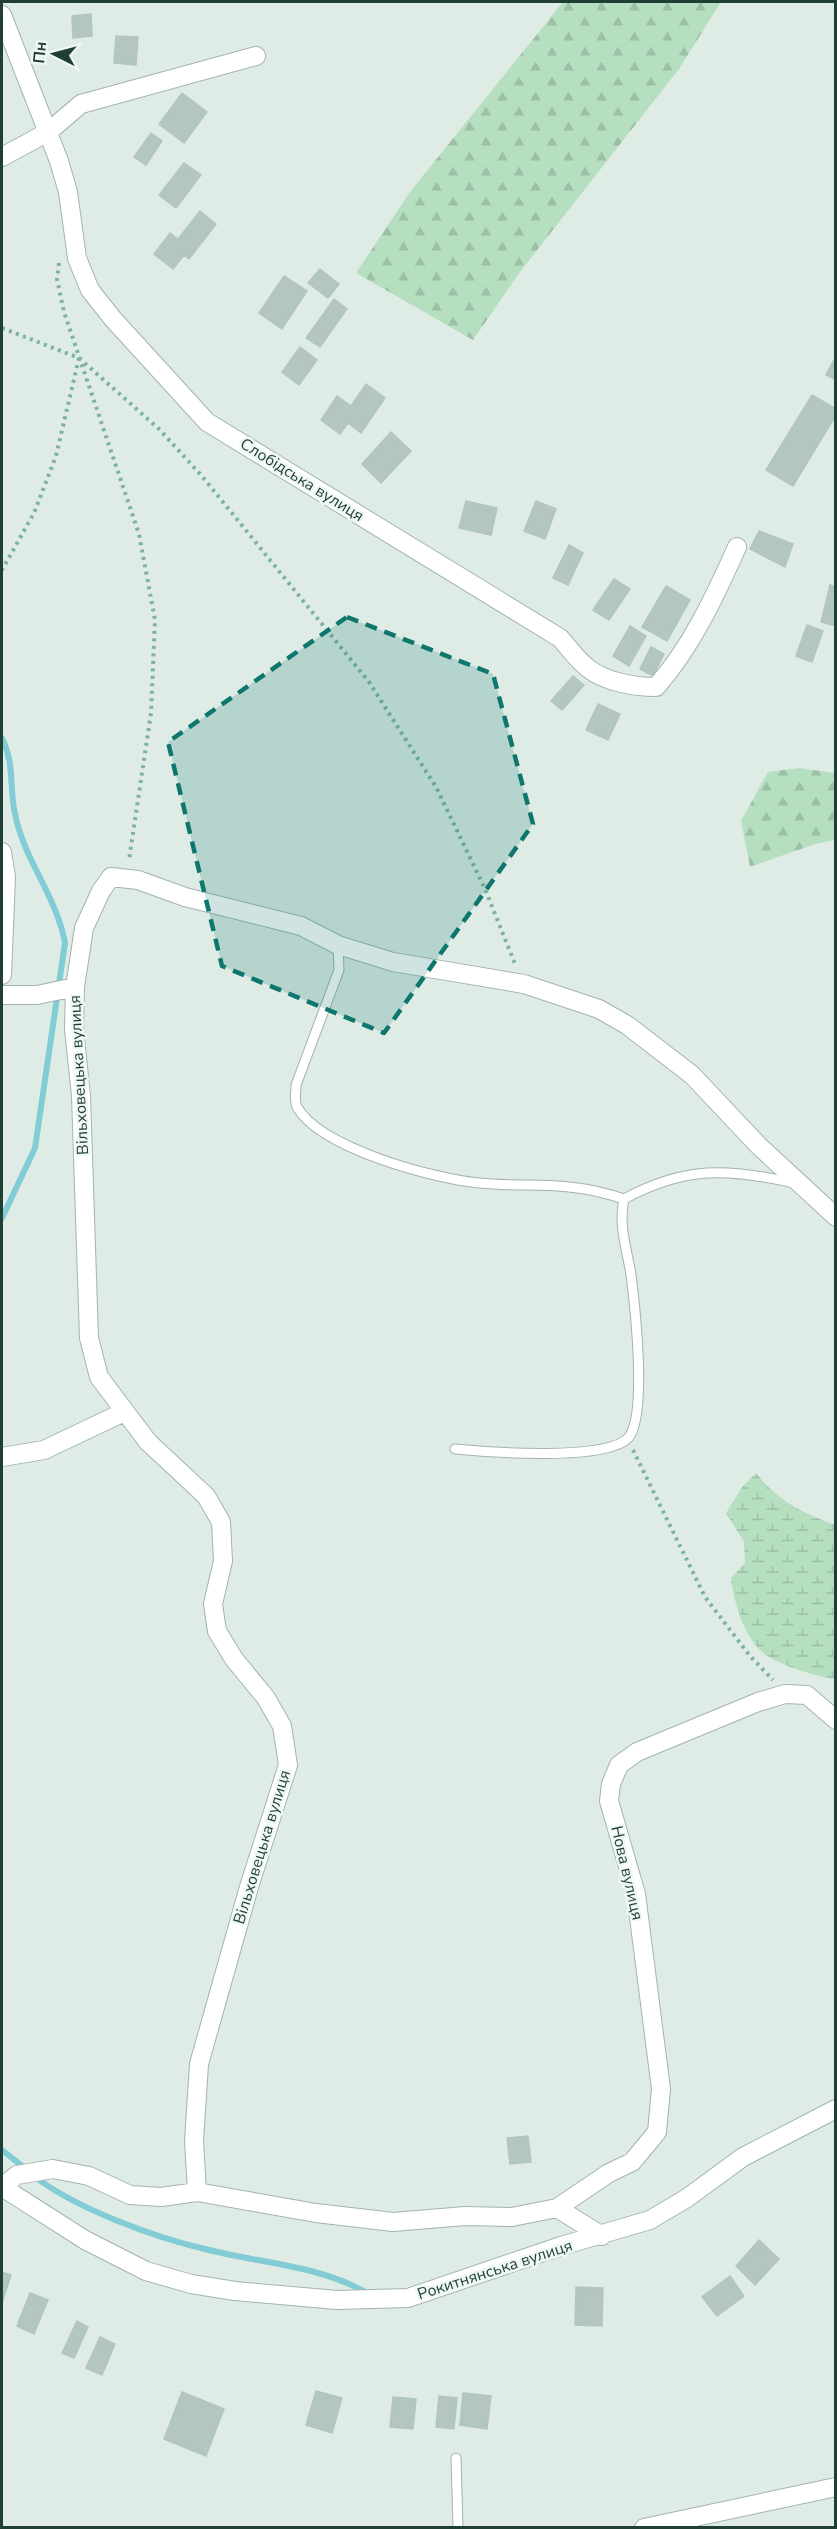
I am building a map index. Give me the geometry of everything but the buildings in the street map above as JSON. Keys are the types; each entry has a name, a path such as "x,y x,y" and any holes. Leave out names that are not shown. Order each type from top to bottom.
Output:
{"street":[{"name":"Слобідська вулиця","path":"2,15 48,132 68,192 76,258 90,290 207,422 560,638 590,670 622,683 656,687 668,673 718,590 737,547"},
{"path":"2,157 48,132 81,104 255,56"},
{"path":"2,852 6,889 2,975"},
{"name":"Вільховецька вулиця","path":"127,879 111,877 101,891 84,928 70,989 81,1096 89,1338 99,1377 124,1412 148,1442 206,1496 221,1522 223,1562 213,1604 217,1631 234,1659 266,1698 282,1726 288,1765 249,1887 199,2064 194,2141 197,2192"},
{"path":"127,879 185,897 302,926 338,945 393,962 524,984 599,1009 627,1025 692,1075 799,1185 836,1216"},
{"path":"2,995 38,994 70,989"},
{"path":"2,1457 44,1450 124,1412"},
{"path":"785,1694 807,1695 836,1720"},
{"name":"Нова вулиця","path":"557,2208 609,2173 632,2162 657,2132 662,2089 636,1894 609,1801 611,1784 618,1765 637,1752 678,1734 785,1694"},
{"name":"Рокитнянська вулиця","path":"2,2187 85,2240 146,2271 191,2284 235,2291 337,2300 408,2298 561,2246 602,2236 650,2220 687,2198 743,2157 836,2109"},
{"path":"2,2187 17,2175 53,2169 89,2176 130,2195 161,2197 197,2192 316,2213 393,2222 465,2216 512,2217 557,2208 602,2236"},
{"path":"644,2528 836,2487"}],"lane":[{"path":"338,945 339,970 296,1085 296,1105 306,1119 348,1146 413,1172 479,1183 584,1187 624,1199 653,1183 690,1174 748,1173 799,1185"},
{"path":"454,1449 539,1454 593,1450 618,1443 628,1437 636,1420 639,1357 631,1275 620,1218 624,1199"},
{"path":"456,2458 458,2528"}],"path":[{"path":"60,254 57,279 64,312 139,534 155,620 151,713 127,879"},
{"path":"2,328 79,358 159,429 201,475 369,682 436,787 485,889 524,984"},
{"path":"2,570 34,513 56,456 79,358"},
{"path":"628,1437 641,1469 663,1507 705,1597 750,1656 785,1694"}],"highlighted area":[{"path":"347,617 493,674 533,824 384,1033 222,966 168,742"}],"green space":[{"path":"563,2 721,2 679,69 520,272 473,340 356,273 410,192"},
{"path":"799,768 835,773 835,840 815,844 750,867 741,821 768,772"},
{"path":"756,1473 782,1499 835,1525 835,1679 796,1669 767,1656 749,1636 740,1617 731,1578 745,1563 744,1542 726,1513 743,1486"}],"waterway":[{"path":"2,738 9,757 13,804 19,831 55,910 65,943 35,1148 2,1218"},
{"path":"2,2150 26,2169"},
{"path":"34,2176 92,2210 139,2229 184,2244 225,2254 309,2270 367,2293"}]}
